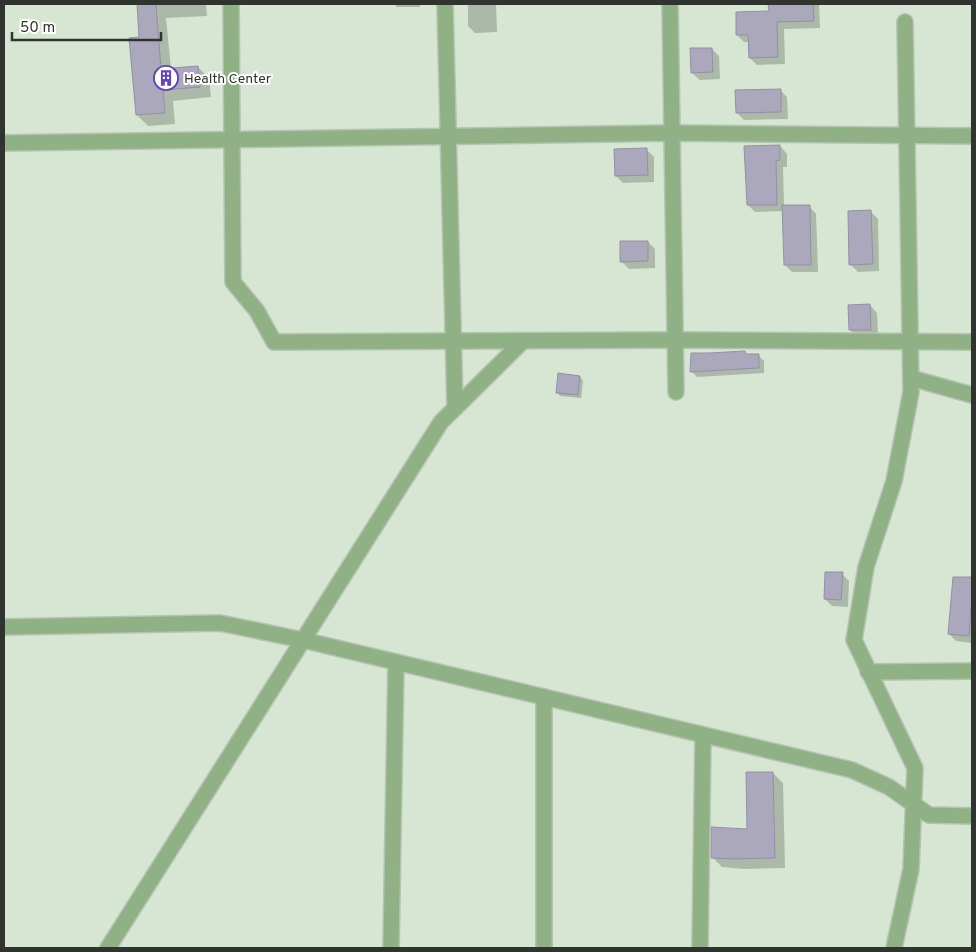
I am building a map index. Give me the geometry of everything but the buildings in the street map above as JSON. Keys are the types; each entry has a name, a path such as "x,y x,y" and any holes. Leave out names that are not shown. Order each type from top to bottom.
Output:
{"street":[{"path":"231,4 233,282 257,311 274,342 676,340 972,342"},
{"path":"445,4 454,408"},
{"path":"670,4 676,392"},
{"path":"894,948 911,869 915,768 854,640 866,567 894,481 911,392 905,22"},
{"path":"4,143 672,134 972,136"},
{"path":"108,948 441,422 523,341"},
{"path":"911,378 972,395"},
{"path":"4,627 220,623 303,640 852,770 889,787 929,814 972,816"},
{"path":"391,948 396,662"},
{"path":"868,672 972,671"},
{"path":"544,697 544,948"},
{"path":"700,948 703,735"}],"place":[{"name":"Health Center","path":"166,78"}]}
